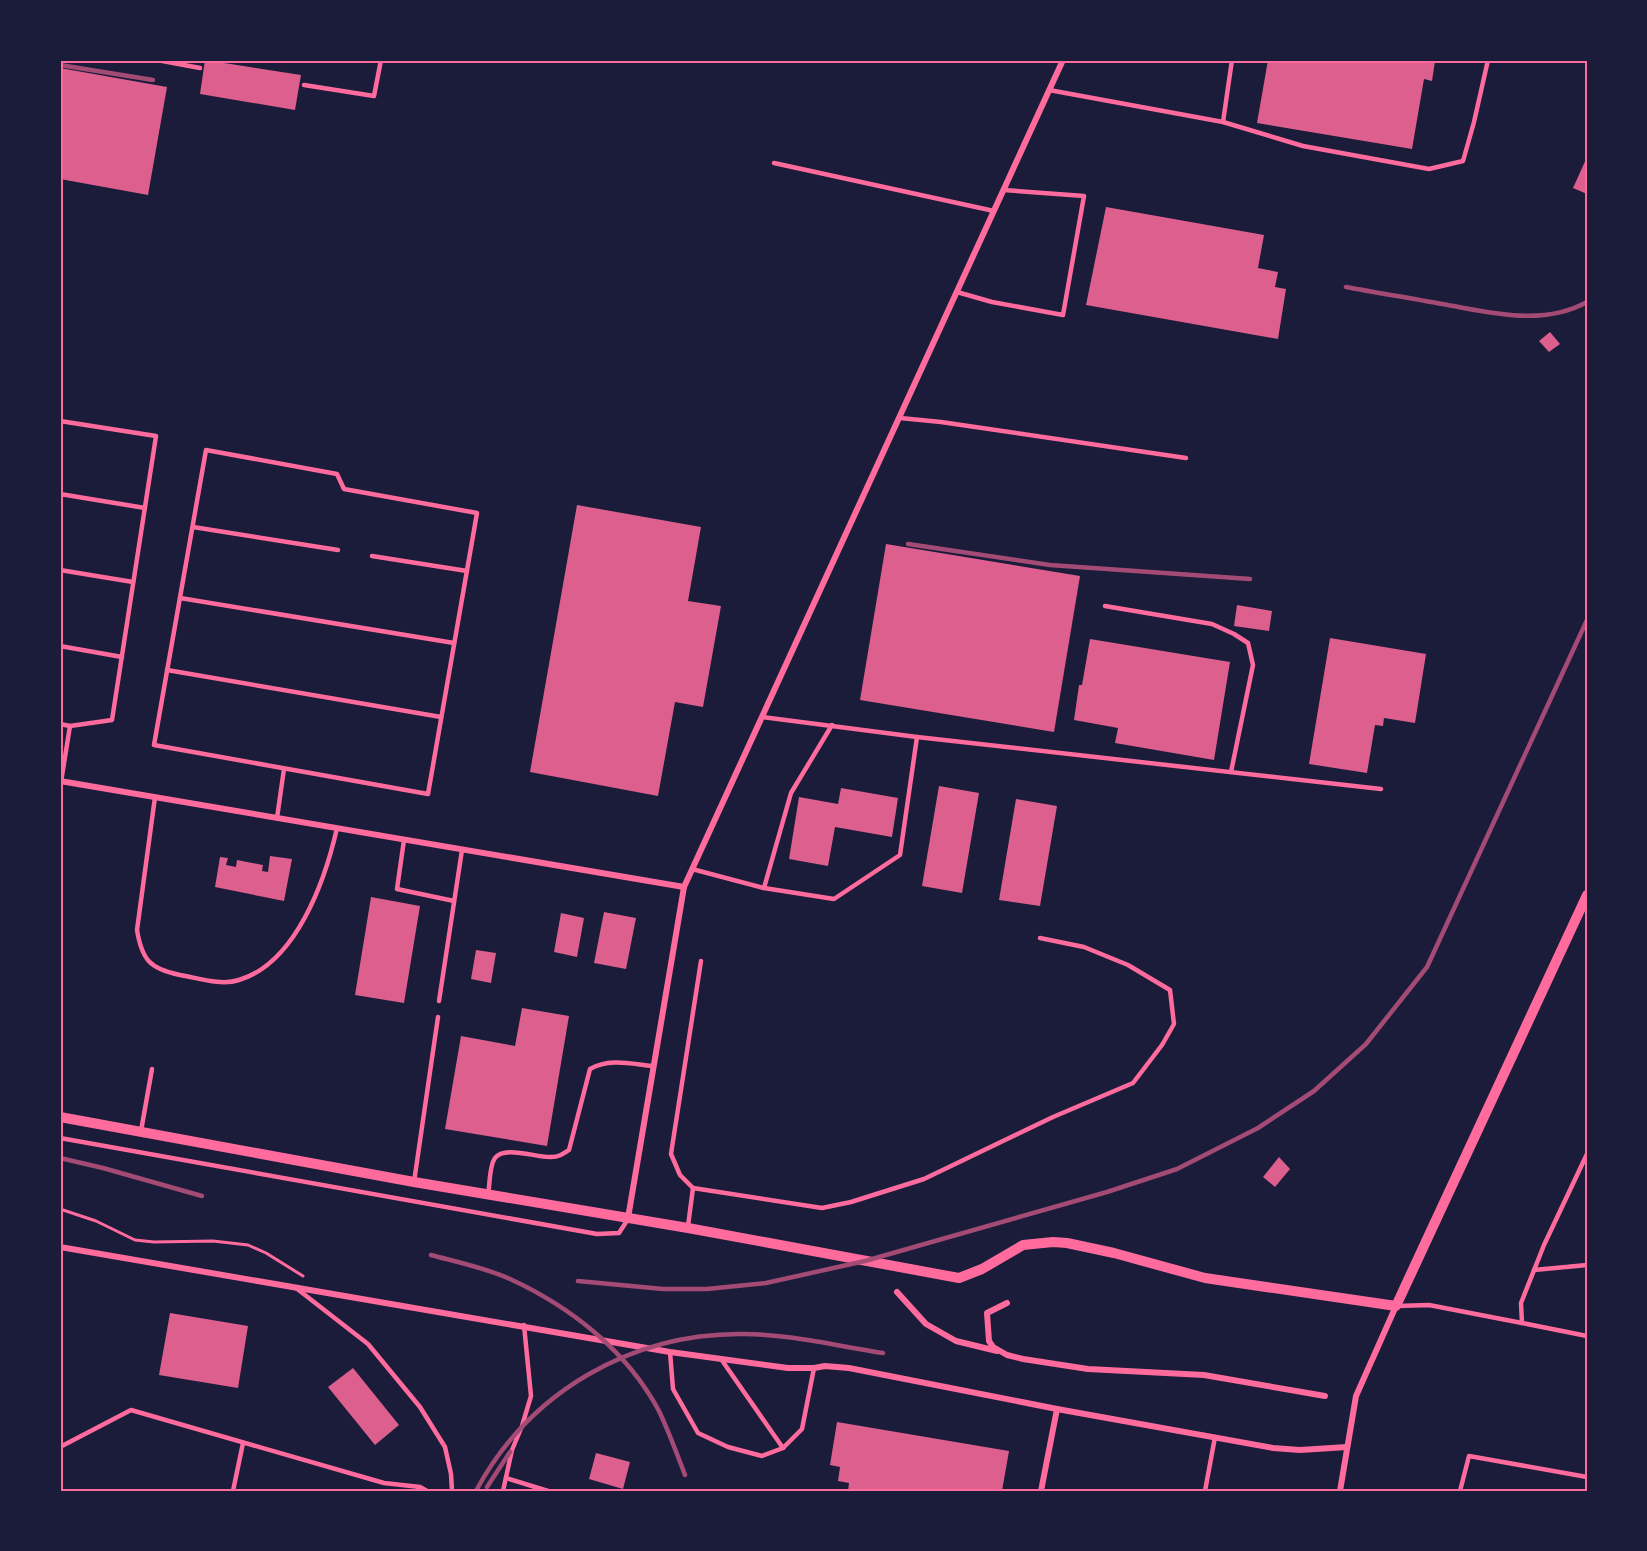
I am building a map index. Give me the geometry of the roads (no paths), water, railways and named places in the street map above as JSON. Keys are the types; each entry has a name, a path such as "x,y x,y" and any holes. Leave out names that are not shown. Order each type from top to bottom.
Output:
{"street":[{"path":"628,1219 684,887 1063,60"},
{"path":"61,782 684,887"},
{"path":"1340,1491 1356,1396 1587,895"},
{"path":"60,1117 958,1278 982,1269 1023,1245 1045,1242 1068,1243 1205,1278 1396,1306"},
{"path":"60,1247 524,1325 670,1352 788,1368 825,1366 849,1368 1272,1448 1300,1450 1347,1447"},
{"path":"897,1292 926,1324 956,1341 1023,1359 1088,1369 1204,1375 1325,1396"},
{"path":"998,1351 989,1341 987,1313 1007,1303"},
{"path":"1041,1491 1057,1409"}],"lane":[{"path":"157,60 200,68"},
{"path":"304,85 374,96 381,60"},
{"path":"1223,122 1232,60"},
{"path":"1049,90 1223,122 1303,146 1429,169 1463,161 1488,60"},
{"path":"774,163 994,211"},
{"path":"957,292 992,302 1063,315 1084,196 1004,190"},
{"path":"900,418 1186,458"},
{"path":"60,421 156,436 111,720 70,726 60,724"},
{"path":"206,450 337,474 344,489 477,513 466,571 428,794 154,745 206,450"},
{"path":"60,494 145,508"},
{"path":"193,527 338,550"},
{"path":"372,556 466,571"},
{"path":"60,570 133,582"},
{"path":"180,598 454,643"},
{"path":"1105,606 1212,624 1248,643 1253,665 1231,772"},
{"path":"60,646 122,657"},
{"path":"167,670 441,717"},
{"path":"762,717 917,737 1381,789"},
{"path":"764,888 791,793 832,725"},
{"path":"61,782 70,726"},
{"path":"692,869 764,888 834,899 900,855 917,737"},
{"path":"278,818 284,769"},
{"path":"155,797 137,930 140,949 150,962 165,972 219,982 238,981 258,972 279,956 319,890 337,828"},
{"path":"404,840 397,889 454,901"},
{"path":"439,1001 462,850"},
{"path":"701,960 671,1154 680,1176 693,1188 822,1208 851,1202 924,1179 1132,1083 1162,1045 1174,1024 1170,990 1128,965 1084,947 1040,938"},
{"path":"414,1182 438,1017"},
{"path":"488,1195 494,1159 501,1153 509,1152 550,1158 560,1156 569,1150 590,1069 601,1063 612,1062 652,1066"},
{"path":"141,1131 152,1069"},
{"path":"60,1138 597,1234 619,1233 628,1219"},
{"path":"1522,1323 1521,1303 1587,1154"},
{"path":"688,1228 693,1188"},
{"path":"1534,1270 1587,1265"},
{"path":"294,1287 368,1344 420,1407 445,1447 452,1474 452,1491"},
{"path":"1396,1306 1429,1305 1587,1336"},
{"path":"503,1491 512,1450 531,1396 524,1325"},
{"path":"670,1352 673,1389 698,1433 728,1447 762,1456 783,1448 802,1429 814,1368"},
{"path":"721,1359 783,1448"},
{"path":"60,1447 131,1410 384,1483 420,1487 428,1491"},
{"path":"1205,1491 1215,1437"},
{"path":"233,1491 243,1443"},
{"path":"1460,1491 1469,1456 1587,1477"},
{"path":"506,1478 548,1491"}],"railway":[{"path":"60,65 153,80"},
{"path":"1346,287 1478,311 1515,315 1552,314 1570,310 1587,302"},
{"path":"908,544 1050,565 1250,579"},
{"path":"578,1281 663,1289 707,1289 766,1283 865,1261 1107,1192 1177,1169 1258,1128 1314,1091 1366,1044 1427,967 1587,620"},
{"path":"60,1158 202,1196"},
{"path":"431,1255 481,1268 510,1279 555,1303 595,1333 614,1350 646,1389 663,1419 685,1475"},
{"path":"476,1491 498,1456 524,1425 554,1398 587,1375 623,1357 661,1344 702,1336 743,1334 795,1338 883,1353"},
{"path":"487,1487 510,1452"}]}
